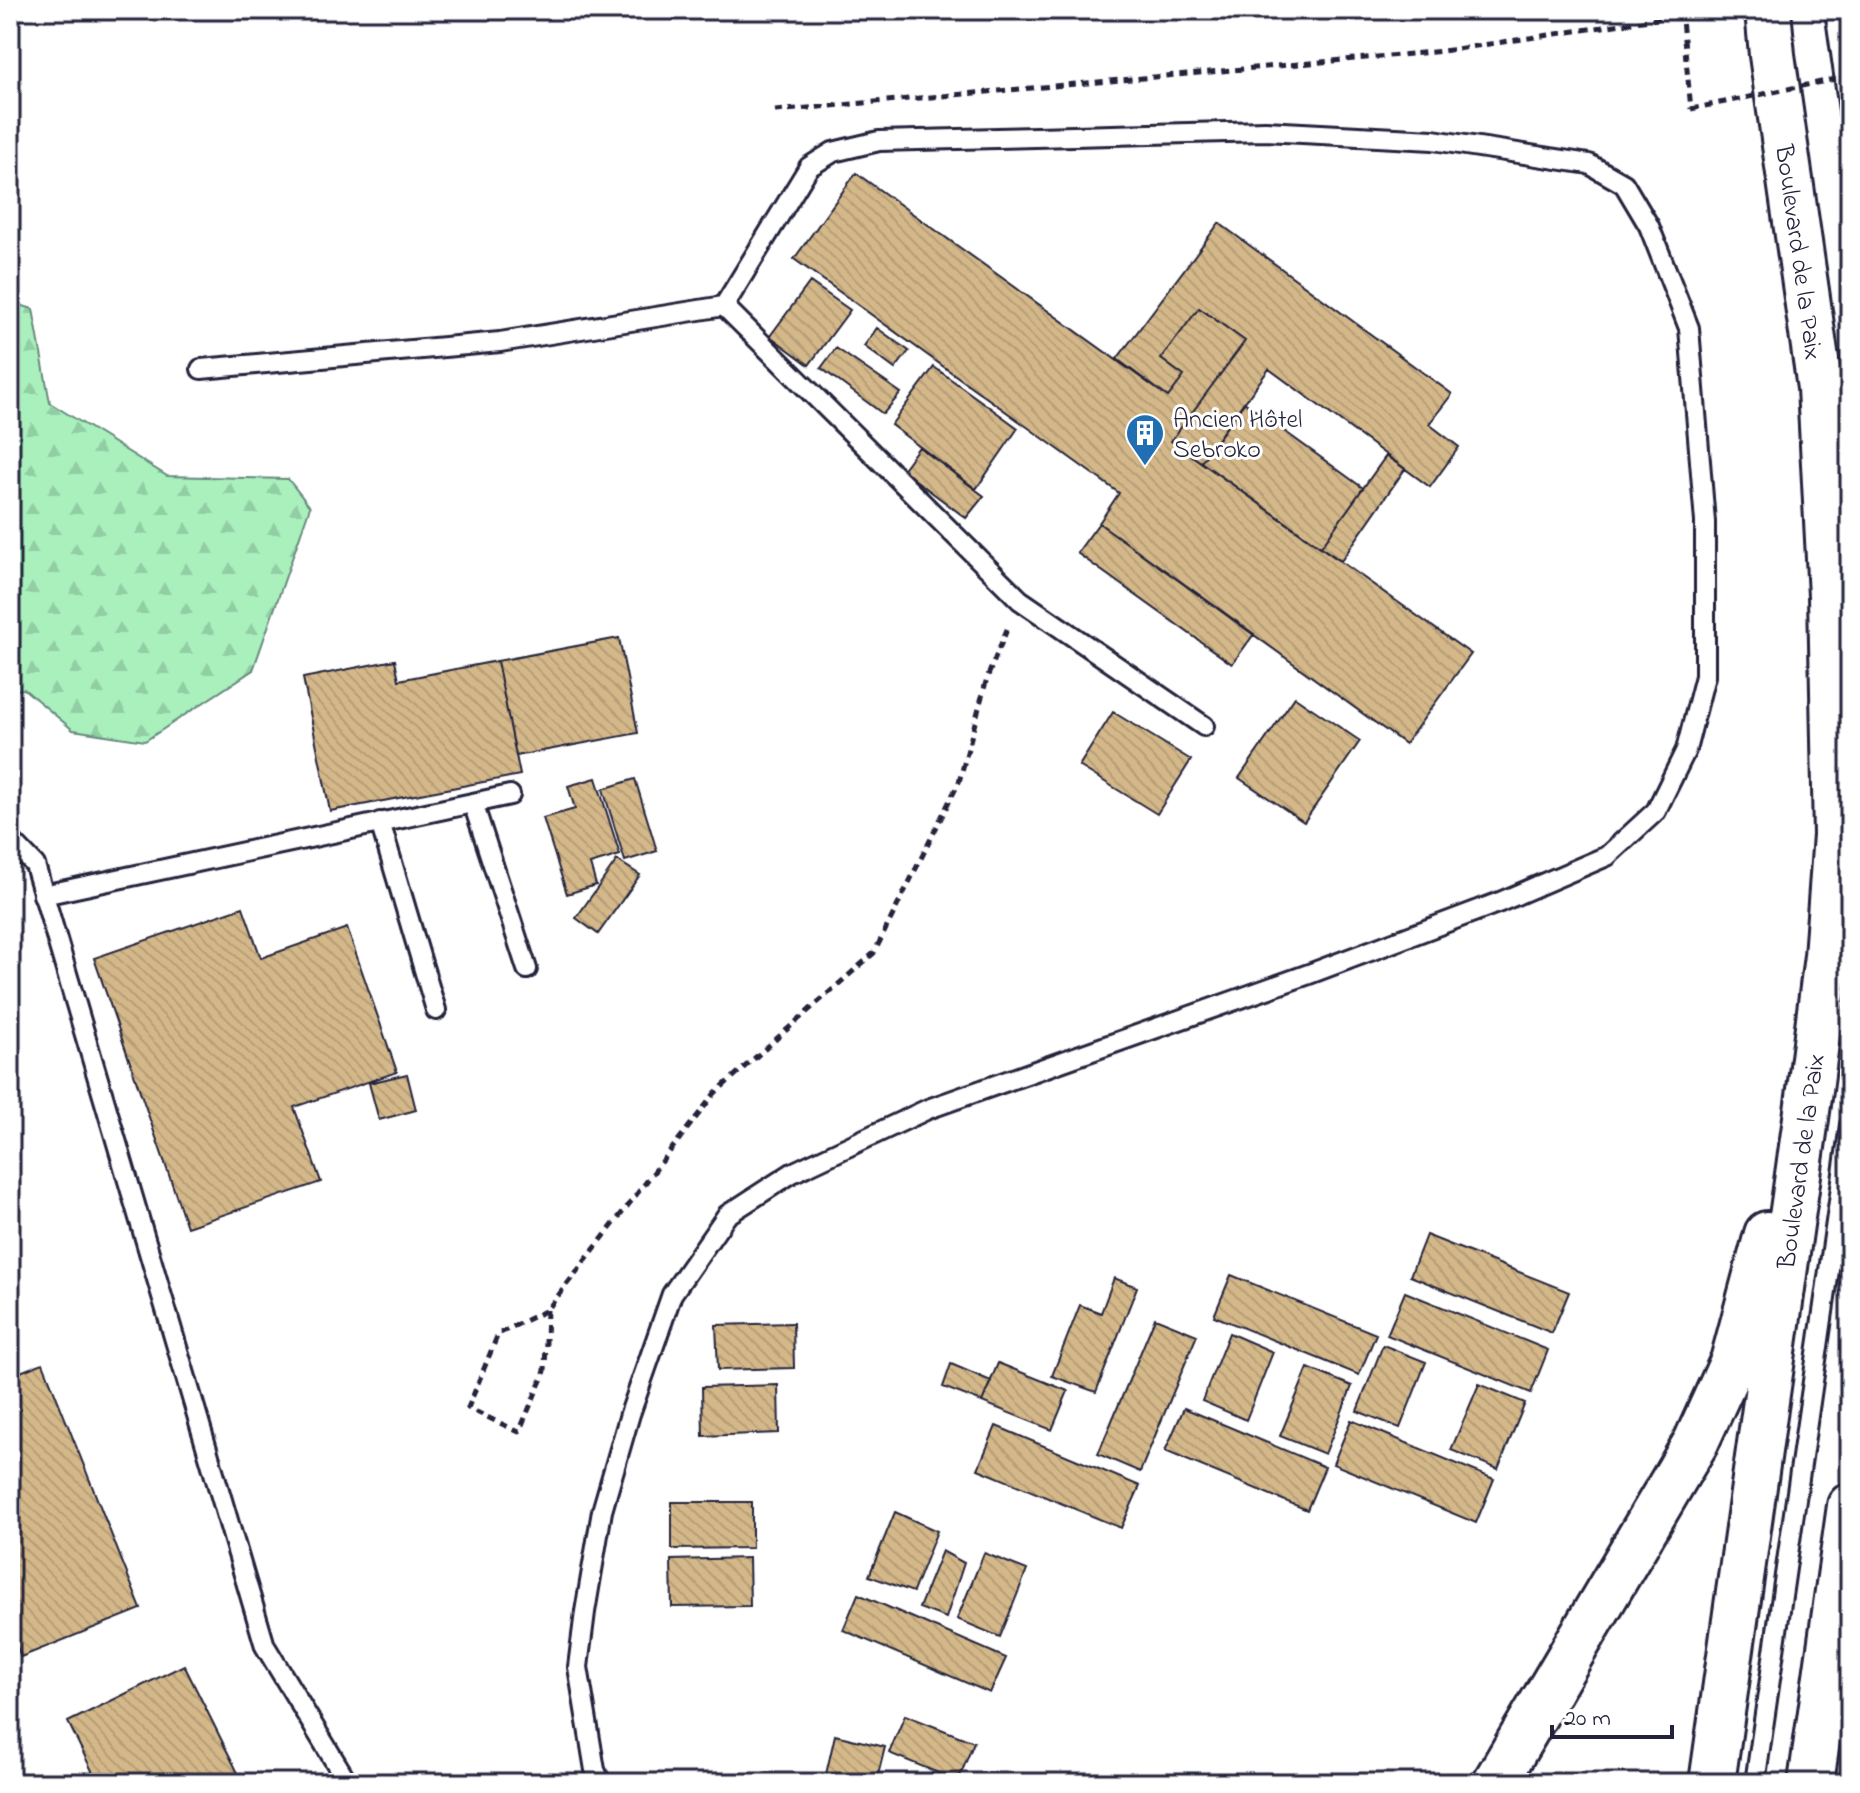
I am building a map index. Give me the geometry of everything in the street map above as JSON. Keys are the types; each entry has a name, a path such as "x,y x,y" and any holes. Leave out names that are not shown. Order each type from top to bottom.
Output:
{"main road":[{"name":"Boulevard de la Paix","path":"1712,1783 1810,1090 1827,956 1836,835 1831,612 1820,388 1768,10"},
{"path":"1495,1783 1696,1442 1733,1361 1761,1253 1810,1090"},
{"path":"1811,1783 1850,1506"}],"lane":[{"path":"1835,10 1850,117"},
{"path":"201,369 500,342 724,306 809,167 833,152 879,141 1265,131 1433,140 1589,164 1624,184 1649,226 1689,328 1705,522 1705,676 1686,750 1656,811 1607,856 1500,902 1338,963 928,1109 792,1173 727,1215 672,1294 630,1414 602,1511 578,1667 595,1770 601,1783"},
{"path":"724,306 1020,600 1204,726"},
{"path":"43,895 510,795"},
{"path":"473,803 527,969"},
{"path":"380,822 436,1010"},
{"path":"10,839 35,865 265,1646 348,1783"},
{"name":"Boulevard de la Paix","path":"1755,1783 1850,1125"}],"path":[{"path":"775,111 1443,51 1682,12 1691,109 1850,76"},
{"path":"547,1310 545,1371 519,1432 468,1408 498,1334 547,1310 715,1093 874,953 959,782 987,678 1020,600"}],"green space":[{"path":"10,302 33,309 50,403 167,476 288,479 310,507 253,670 145,741 73,730 24,689 10,691"}],"building":[{"name":"Ancien Hôtel Sebroko","path":"856,173 1168,397 1184,376 1161,359 1199,308 1245,341 1171,441 1471,654 1405,744 1099,523 1119,493 794,259"},
{"path":"1219,223 1452,394 1429,424 1459,447 1430,487 1269,369 1201,462 1171,441 1245,341 1199,308 1161,359 1184,376 1168,397 1117,359"},
{"path":"810,282 850,310 809,365 770,336"},
{"path":"877,328 909,351 895,369 864,346"},
{"path":"836,348 901,393 883,414 821,368"},
{"path":"934,367 1018,428 976,489 891,425"},
{"path":"1244,402 1363,488 1321,547 1201,462"},
{"path":"919,447 984,496 966,518 902,470"},
{"path":"1386,456 1405,469 1341,561 1321,547"},
{"path":"1099,523 1254,634 1232,664 1077,553"},
{"path":"619,638 638,733 516,756 497,661"},
{"path":"395,660 399,680 497,661 520,775 330,811 303,678"},
{"path":"1295,697 1360,741 1304,822 1239,778"},
{"path":"1113,712 1191,760 1157,814 1079,766"},
{"path":"596,778 620,855 590,864 596,885 567,894 543,818 575,809 568,786"},
{"path":"635,779 657,851 625,861 603,789"},
{"path":"617,860 640,875 598,934 576,918"},
{"path":"243,907 261,958 347,928 397,1072 294,1107 321,1182 187,1227 94,958"},
{"path":"407,1074 416,1110 379,1120 369,1083"},
{"path":"1426,1235 1569,1292 1552,1333 1410,1276"},
{"path":"1231,1275 1376,1334 1359,1375 1214,1316"},
{"path":"1114,1278 1137,1287 1096,1392 1052,1376 1080,1305 1101,1313"},
{"path":"1405,1292 1548,1350 1531,1393 1387,1335"},
{"path":"1155,1318 1197,1335 1140,1472 1098,1454"},
{"path":"793,1323 794,1368 718,1370 716,1325"},
{"path":"1229,1333 1273,1352 1246,1420 1202,1401"},
{"path":"1383,1345 1426,1362 1400,1428 1357,1411"},
{"path":"43,1363 141,1609 21,1657 10,1629 10,1376"},
{"path":"998,1363 1068,1391 1052,1430 982,1402"},
{"path":"951,1364 991,1381 982,1402 943,1387"},
{"path":"1308,1368 1352,1386 1325,1454 1280,1436"},
{"path":"1479,1384 1525,1403 1498,1469 1451,1450"},
{"path":"778,1385 779,1433 703,1436 702,1387"},
{"path":"1184,1408 1325,1467 1307,1510 1165,1451"},
{"path":"1351,1420 1494,1479 1476,1523 1333,1464"},
{"path":"996,1426 1140,1486 1121,1528 978,1469"},
{"path":"672,1502 752,1502 752,1548 672,1549"},
{"path":"895,1512 937,1531 913,1592 869,1576"},
{"path":"942,1551 964,1563 946,1618 919,1608"},
{"path":"984,1553 1027,1570 1000,1637 957,1619"},
{"path":"749,1558 750,1606 672,1607 671,1560"},
{"path":"858,1594 1006,1658 990,1693 843,1630"},
{"path":"184,1665 243,1783 98,1783 68,1722"},
{"path":"905,1715 974,1742 958,1781 889,1753"},
{"path":"835,1735 885,1747 876,1783 824,1783"}],"place":[{"name":"Ancien Hôtel Sebroko","path":"1145,467"}]}
